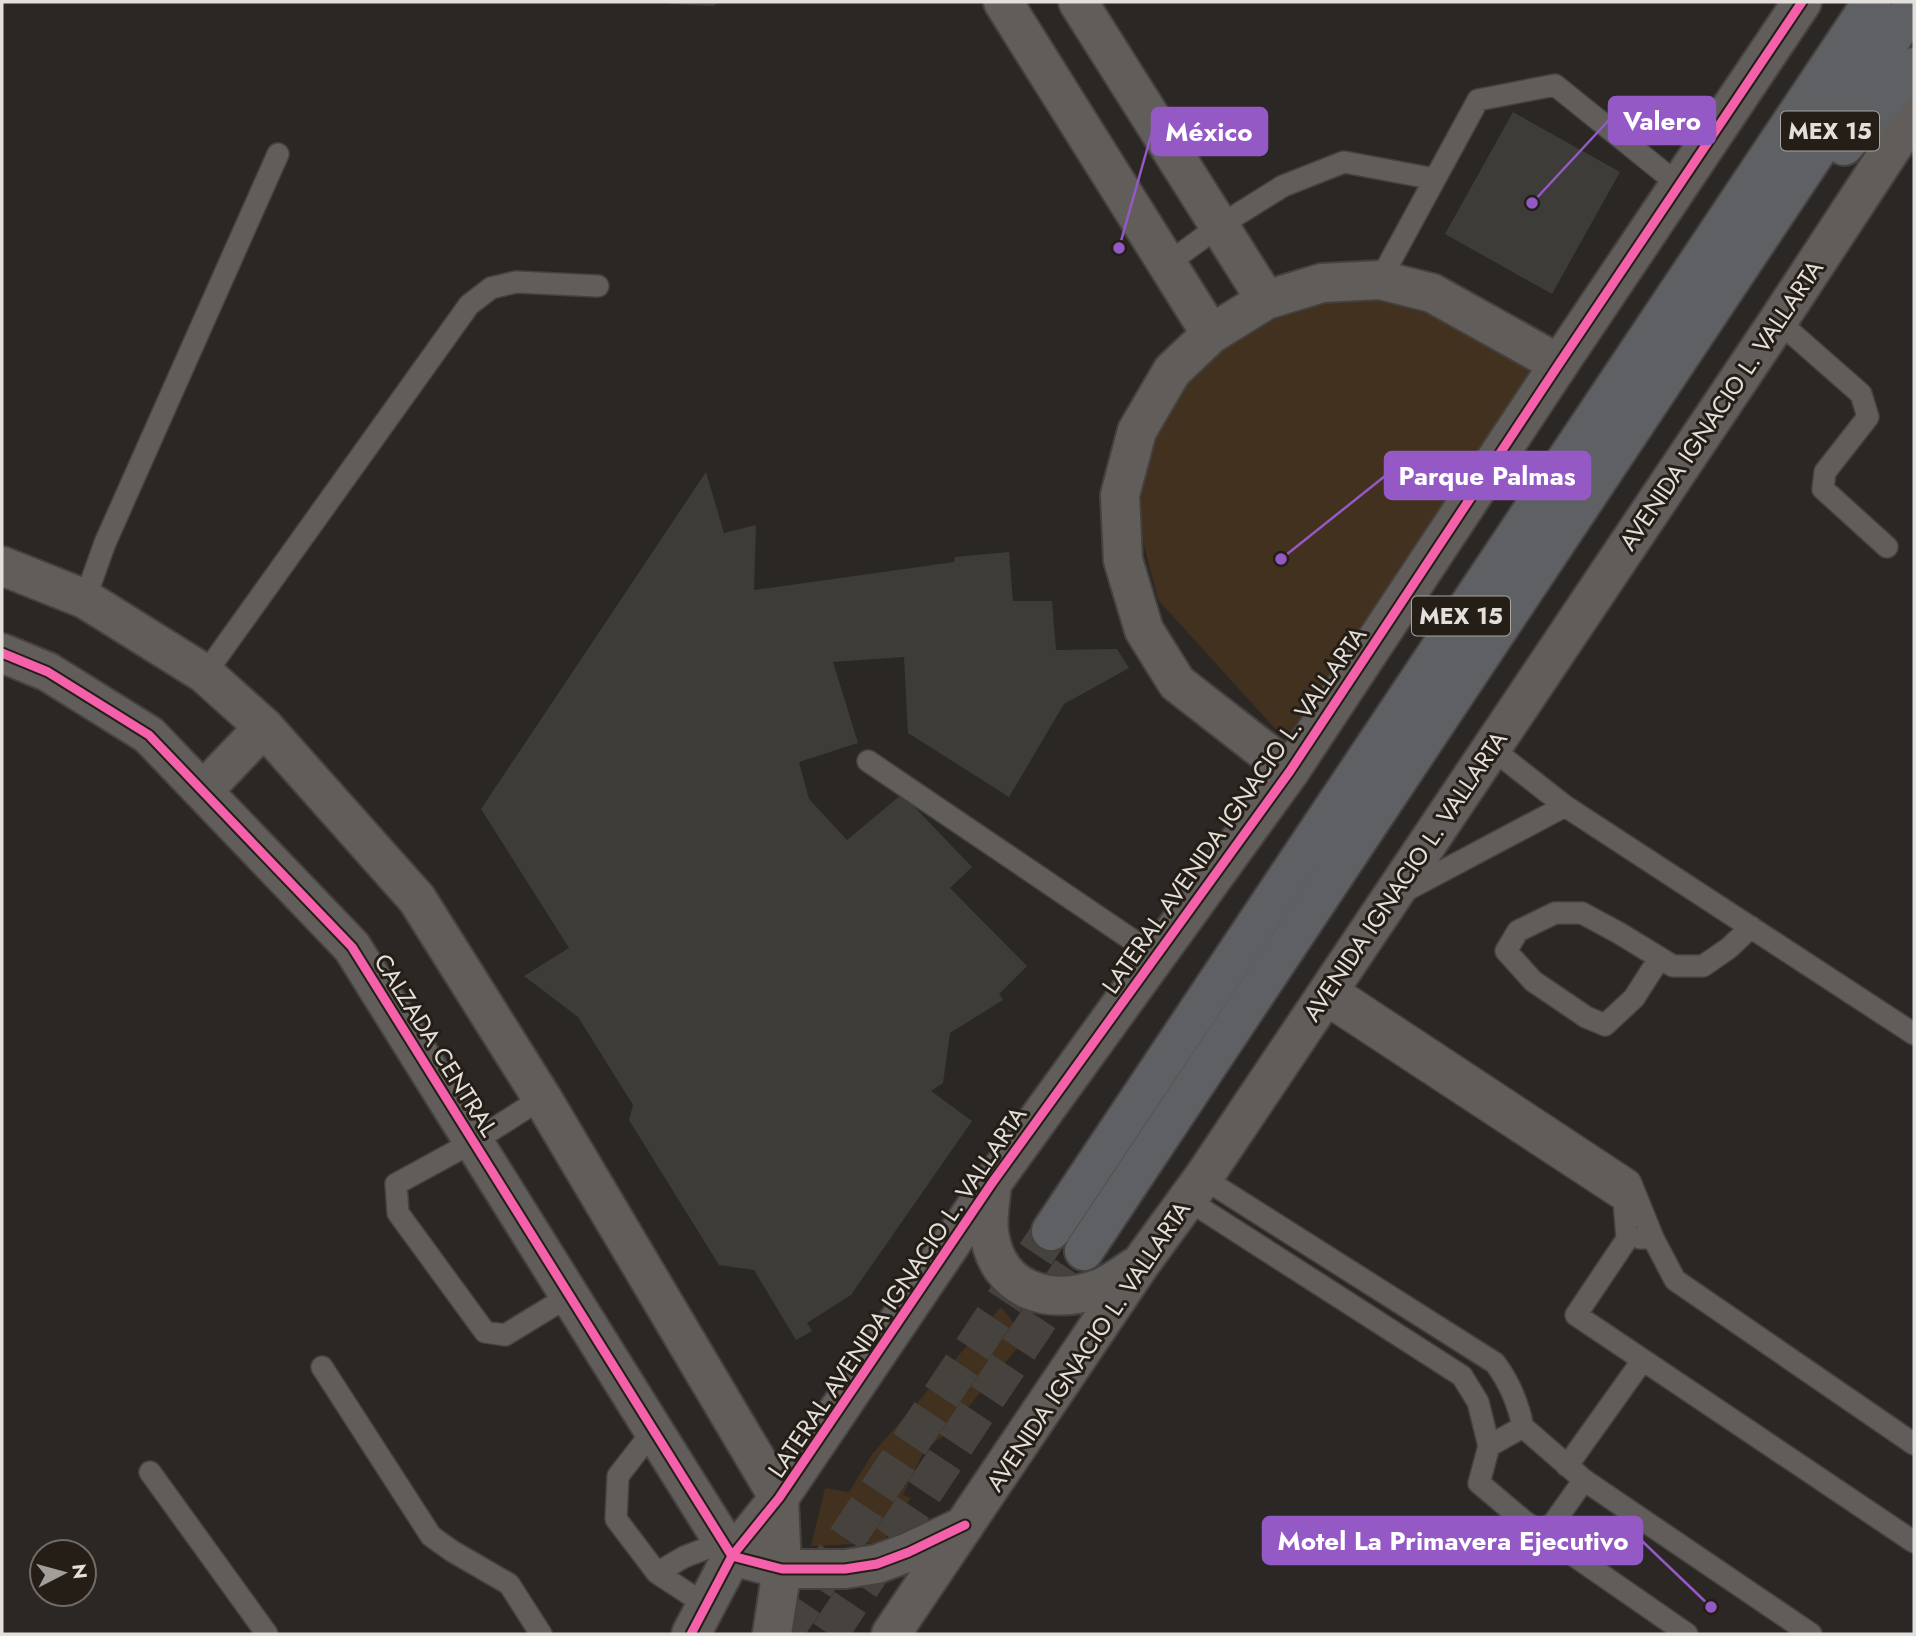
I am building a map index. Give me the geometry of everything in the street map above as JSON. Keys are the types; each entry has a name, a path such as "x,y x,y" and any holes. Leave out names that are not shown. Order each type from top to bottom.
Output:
{"highway":[{"name":"MEX 15","path":"1051,1231 1872,2"},
{"name":"MEX 15","path":"1084,1251 1914,5"},
{"path":"1745,258 1914,68"}],"street":[{"path":"1003,2 1211,334"},
{"path":"1078,2 1266,300"},
{"name":"LATERAL AVENIDA IGNACIO L. VALLARTA","path":"698,1620 728,1549 779,1498 992,1183 1290,771 1802,2"},
{"name":"AVENIDA IGNACIO L. VALLARTA","path":"891,1634 1327,993 1914,114"},
{"path":"1290,771 1177,683 1144,630 1123,560 1120,495 1137,431 1172,371 1211,334 1266,300 1322,283 1380,280 1432,293 1559,364"},
{"path":"2,566 85,599 205,674 264,727 417,899 542,1098 779,1498 782,1569 772,1634"},
{"name":"CALZADA CENTRAL","path":"2,653 48,672 149,735 352,947 728,1549"},
{"path":"203,791 264,727"},
{"path":"992,1183 989,1230 995,1255 1012,1278 1032,1293 1053,1297 1079,1294 1103,1287 1141,1263"},
{"path":"728,1549 782,1569 845,1569 877,1564 965,1525"}],"lane":[{"path":"1380,280 1478,100 1555,85 1679,185"},
{"path":"85,599 105,543 278,154"},
{"path":"1167,264 1219,226 1283,186 1344,162 1435,179"},
{"path":"205,674 469,305 491,288 516,282 598,286"},
{"path":"1778,321 1861,394 1868,417 1825,472 1823,489 1887,547"},
{"path":"1491,748 1565,806 1914,1034"},
{"path":"867,761 1156,956"},
{"path":"1390,899 1565,806"},
{"path":"1660,959 1634,999 1605,1025 1586,1017 1533,981 1506,951 1518,931 1555,913 1582,913 1673,966 1703,966 1729,948 1751,927"},
{"path":"1327,993 1630,1181 1653,1238 1675,1280 1914,1444"},
{"path":"1327,993 1624,1201 1627,1239 1576,1315 1914,1542"},
{"path":"542,1098 473,1142 396,1184 398,1213 485,1332 505,1335 569,1296"},
{"path":"1195,1189 1495,1363 1509,1382 1518,1402 1523,1427 1576,1473 1811,1634"},
{"path":"1195,1189 1462,1376 1478,1402 1489,1446 1479,1483 1536,1530 1687,1634"},
{"path":"1627,1239 1653,1238"},
{"path":"1536,1530 1552,1525 1576,1473 1642,1361"},
{"path":"322,1367 431,1536 509,1584 541,1634"},
{"path":"1489,1446 1523,1427"},
{"path":"653,1430 618,1476 616,1519 657,1573 698,1620"},
{"path":"150,1472 267,1634"},
{"path":"657,1573 684,1557 728,1549"}],"shaded area":[{"path":"1347,297 1429,306 1540,370 1291,746 1158,600 1137,518 1160,413 1221,348 1278,316"},
{"path":"1001,1307 1026,1338 945,1435 925,1449 903,1495 911,1498 882,1543 811,1546 825,1488 849,1492 872,1454"}],"building":[{"path":"670,2 720,2 713,6"},
{"path":"1513,112 1620,172 1552,294 1445,234"},
{"path":"706,472 724,533 756,525 754,590 954,562 955,557 1009,552 1013,601 1052,601 1056,650 1117,649 1129,668 1064,704 1009,797 908,733 904,657 833,662 858,743 799,762 809,799 847,840 902,794 972,867 950,888 1027,966 999,994 1003,1000 950,1033 943,1083 931,1091 972,1121 851,1295 807,1323 812,1331 796,1340 754,1270 719,1265 629,1120 633,1105 578,1017 524,976 569,948 481,809"}],"tunnel":[{"path":"783,1634 1051,1231"},
{"path":"829,1634 1084,1251"}],"cycle path":[{"path":"691,1634 732,1556 779,1498 992,1183 1290,771 1802,2"},
{"path":"2,653 48,672 149,735 352,947 732,1556 782,1569 845,1569 877,1564 965,1525"}],"place":[{"name":"Valero","path":"1532,203"},
{"name":"México","path":"1119,248"},
{"name":"Parque Palmas","path":"1281,559"},
{"name":"Motel La Primavera Ejecutivo","path":"1711,1607"}]}
